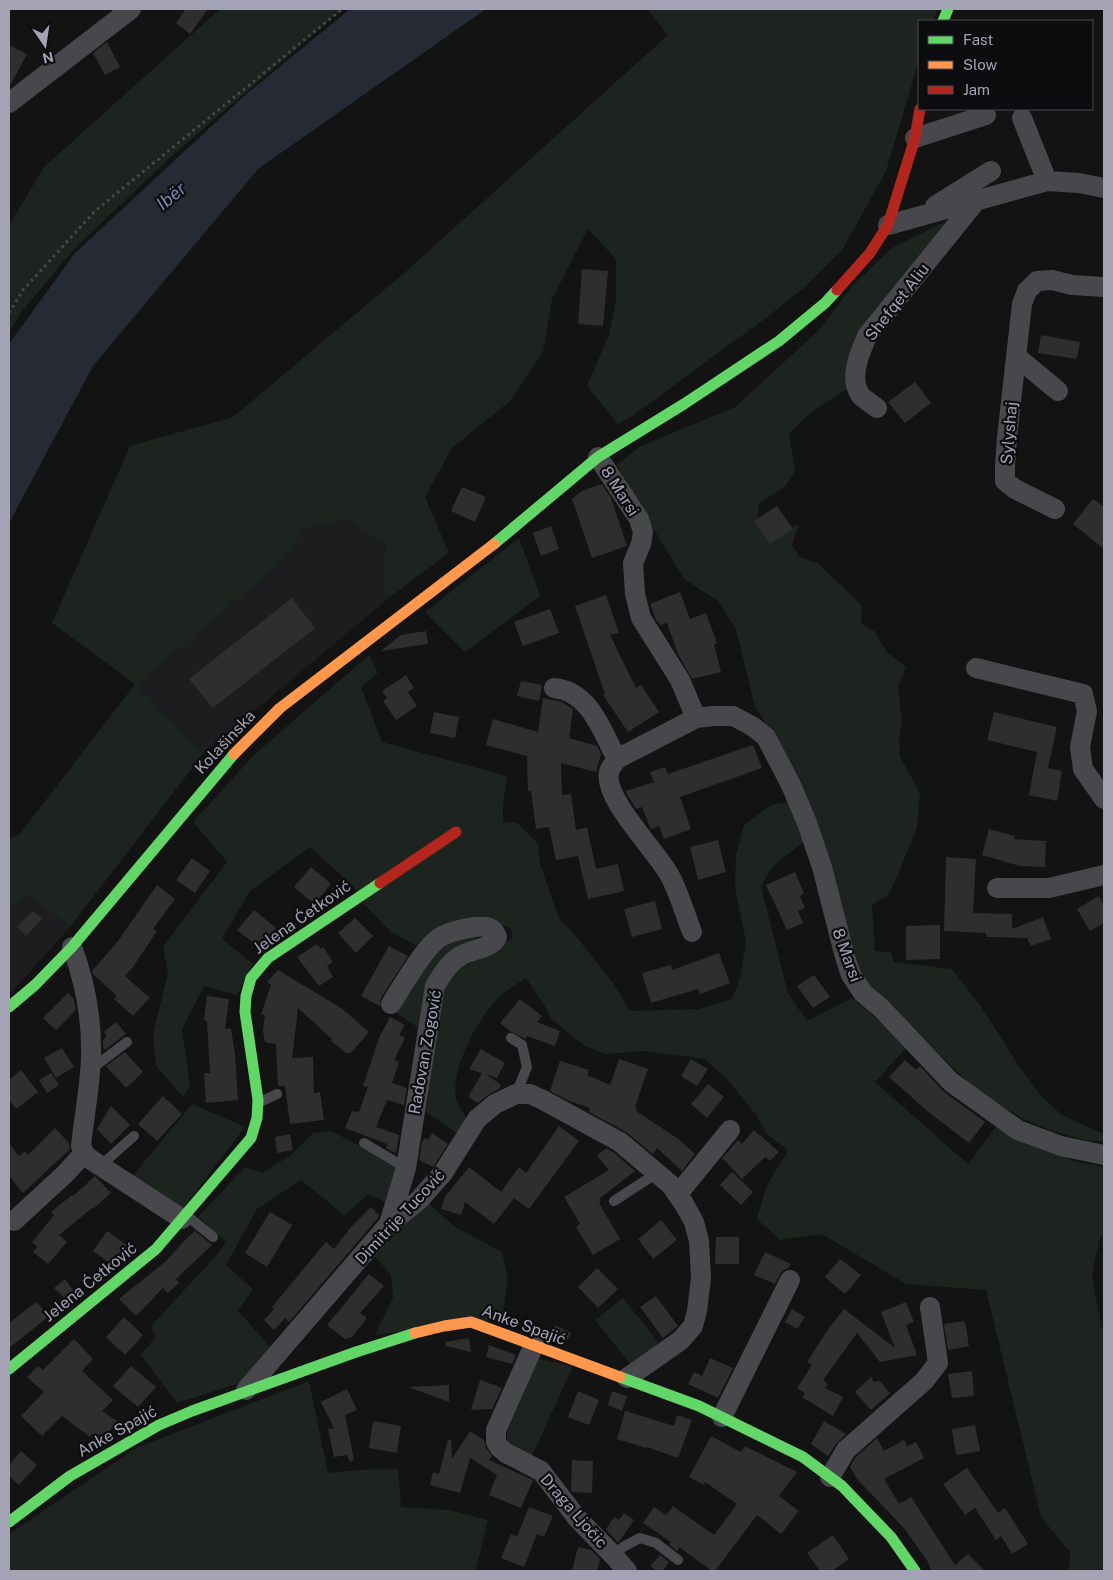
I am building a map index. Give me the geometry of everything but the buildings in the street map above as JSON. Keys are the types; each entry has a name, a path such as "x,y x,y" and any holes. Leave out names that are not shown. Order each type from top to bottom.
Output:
{"street":[{"path":"12,95 131,9"},
{"name":"Kolašinska","path":"9,1006 35,985 72,947 225,762 280,708 502,538 598,457 684,404 779,341 824,303 870,253 888,225 915,138 920,110"},
{"path":"915,138 986,115"},
{"path":"1022,118 1046,181"},
{"path":"918,216 991,171"},
{"path":"888,225 1046,181 1079,183 1104,188"},
{"name":"Shefqet Aliu","path":"877,408 861,396 855,379 858,358 867,336 976,201"},
{"name":"Sylyshaj","path":"1055,509 1015,489 1005,481 1005,456 1022,304 1027,291 1037,281 1052,280 1072,285 1104,287"},
{"path":"1017,357 1058,391"},
{"name":"8 Marsi","path":"598,457 639,519 643,532 641,544 633,563 635,594 641,618 680,680 696,718"},
{"path":"976,668 1084,694 1087,711 1080,747 1083,768 1104,798"},
{"path":"554,688 564,689 581,699 591,712 617,759 609,770 608,780 612,792 669,875 692,932"},
{"name":"8 Marsi","path":"617,759 696,718 733,716 752,726 766,737 791,785 807,823 822,867 845,957 852,976 863,992 881,1008 951,1082 1018,1130 1061,1146 1104,1155"},
{"name":"Jelena Ćetković","path":"9,1370 156,1249 251,1138 258,1116 246,1012 246,990 256,970 268,958 456,832"},
{"path":"997,888 1049,888 1104,875"},
{"name":"Radovan Zogović","path":"389,1224 406,1168 436,986 446,967 461,956 493,943 497,937 495,931 484,926 467,928 436,940 413,970 391,1004"},
{"path":"72,947 81,970 90,1025 89,1071 81,1146 84,1153 100,1166 184,1217"},
{"path":"516,1094 530,1094 544,1100 620,1142 671,1185 694,1222 699,1241 701,1278 697,1311 692,1326 681,1340 627,1378"},
{"name":"Dimitrije Tucović","path":"246,1391 389,1224 419,1200 444,1173 477,1119 495,1104 516,1094"},
{"path":"678,1194 730,1130"},
{"path":"14,1221 66,1173 84,1153"},
{"path":"722,1417 790,1280"},
{"path":"830,1477 846,1450 924,1381 938,1363 930,1307"},
{"name":"Anke Spajić","path":"9,1522 70,1476 151,1429 192,1411 404,1336 471,1322 699,1406 804,1457 842,1486 890,1537 915,1571"},
{"name":"Draga Ljočic","path":"534,1345 496,1430 496,1442 506,1453 541,1471 577,1518 627,1571"}],"lane":[{"path":"511,1038 522,1044 527,1068 516,1094"},
{"path":"89,1071 127,1042"},
{"path":"257,1104 277,1094"},
{"path":"100,1166 134,1136"},
{"path":"364,1144 406,1168"},
{"path":"614,1201 657,1173"},
{"path":"184,1217 213,1237"},
{"name":"Draga Ljočic","path":"614,1556 622,1547 640,1538 656,1543 678,1560"}],"path":[{"path":"9,313 23,290 95,211 342,9"}],"shaded area":[{"path":"220,9 343,9 174,154 75,248 23,310 9,332 9,225 44,167"},
{"path":"647,9 938,9 933,20 918,20 918,63 886,171 843,249 806,286 766,318 632,416 618,424 587,386 609,335 616,300 616,259 588,229 552,299 543,352 510,401 452,448 425,497 449,553 389,598 382,586 385,544 346,520 305,530 278,566 136,684 203,754 70,927 28,894 9,908 9,839 19,835 135,684 52,623 130,446 233,417 402,275 668,35"},
{"path":"946,221 953,229 864,335 854,385 812,413 789,434 795,472 785,486 759,504 758,523 771,532 799,525 792,545 800,557 819,564 862,606 861,623 874,631 887,652 906,667 898,687 902,722 899,739 900,756 920,794 917,828 888,895 872,905 875,951 891,952 894,962 952,969 982,1008 1019,1066 1041,1096 1062,1115 1104,1134 1104,1141 1089,1141 1049,1130 1022,1118 977,1091 854,971 774,739 754,704 736,629 718,601 684,579 637,502 617,465 639,447 735,407 819,330 853,285 892,248"},
{"path":"346,520 385,544 382,586 389,598 203,754 135,684 278,566 305,530"},
{"path":"519,538 540,596 465,652 425,612"},
{"path":"369,655 378,673 361,687 382,742 507,776 503,822 516,822 538,844 540,864 560,921 571,930 613,983 630,1011 698,1009 732,999 740,978 746,941 735,888 736,855 744,825 771,805 789,802 803,842 772,867 761,887 788,993 807,1021 852,998 908,1046 875,1082 968,1164 999,1123 1073,1161 1104,1167 1104,1235 1100,1237 1092,1274 1104,1334 1104,1571 1069,1571 1070,1552 1041,1517 986,1290 906,1284 822,1234 780,1240 757,1219 766,1187 788,1151 766,1133 757,1116 727,1079 705,1059 644,1051 605,1054 585,1046 550,1018 546,1008 526,978 495,1002 477,1026 469,1041 458,1071 456,1085 456,1098 466,1118 458,1134 426,1112 443,988 453,971 499,948 513,937 511,928 486,921 418,946 391,932 364,904 353,886 310,847 250,891 222,939 253,964 237,995 204,986 182,1029 190,1086 183,1097 156,1066 153,1034 168,974 163,947 227,862 193,822 254,755"},
{"path":"28,893 70,927 9,995 9,908"},
{"path":"476,936 477,940 468,947 419,1028 395,1012 435,951 445,943"},
{"path":"192,1104 245,1127 181,1211 131,1178"},
{"path":"332,1131 398,1168 386,1203 369,1194 344,1215 301,1180 257,1209 226,1265 253,1289 238,1311 273,1350 243,1382 177,1403 141,1355 156,1336 151,1326 216,1256 226,1242 198,1217 245,1167 262,1173 291,1155 313,1133"},
{"path":"426,1201 455,1227 502,1252 508,1279 502,1319 375,1335 393,1298 391,1275 371,1252"},
{"path":"623,1298 659,1343 631,1365 595,1320"},
{"path":"534,1358 573,1366 532,1456 514,1448 507,1441 507,1424"},
{"path":"309,1381 328,1473 398,1469 401,1507 449,1510 488,1520 476,1569 481,1571 9,1571 9,1534 136,1448"}],"water":[{"name":"Ibër","path":"350,9 486,9 258,169 93,366 9,523 9,344 75,253 243,97"}],"traffic: fast":[{"path":"943,20 948,9"},
{"path":"494,544 598,457 684,404 779,341 825,303 837,290"},
{"path":"9,1007 35,985 72,947 234,754"},
{"path":"9,1369 156,1249 251,1138 257,1118 258,1100 245,1012 246,996 251,978 268,958 380,883"},
{"path":"9,1522 70,1476 159,1425 192,1411 356,1352 415,1333"},
{"path":"620,1377 699,1406 803,1457 842,1486 891,1537 915,1571"}],"traffic: slow":[{"path":"234,754 280,708 494,544"},
{"path":"415,1333 471,1322 620,1377"}],"traffic: jam":[{"path":"837,290 870,253 888,225 915,138 920,110"},
{"path":"380,883 456,832"}]}
